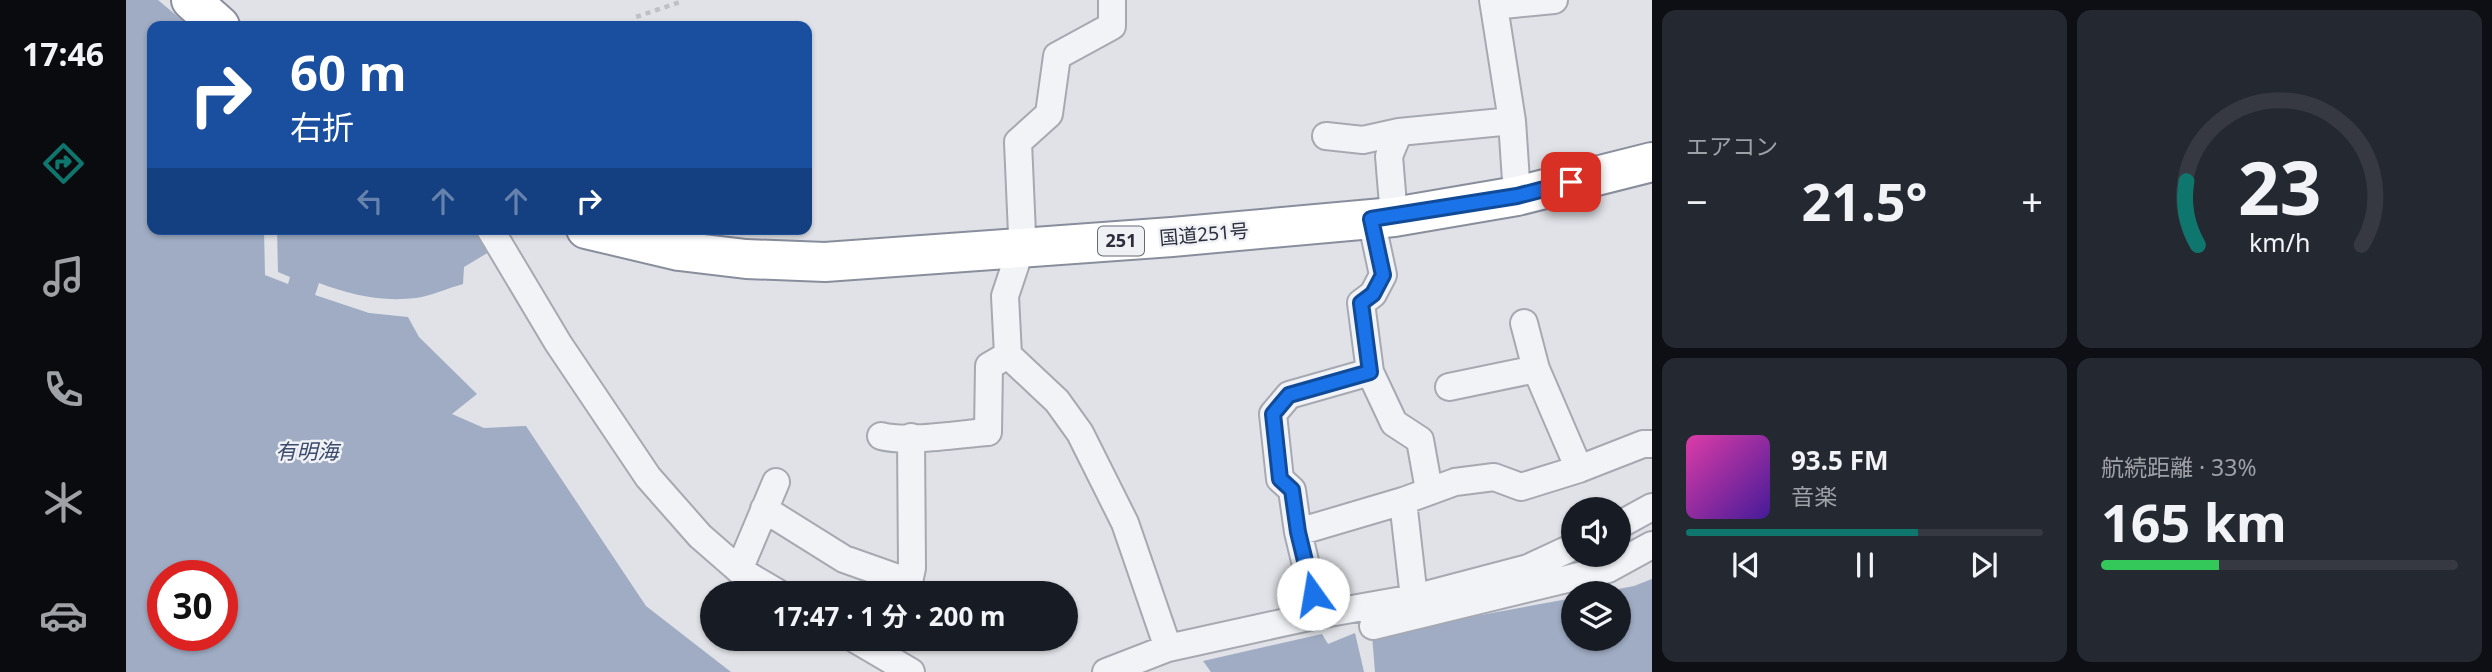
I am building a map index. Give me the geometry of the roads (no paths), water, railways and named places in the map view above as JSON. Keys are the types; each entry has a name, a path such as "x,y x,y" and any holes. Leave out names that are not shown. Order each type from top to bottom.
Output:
{"highway":[{"path":"191,0 214,21"},
{"name":"国道251号","path":"611,235 679,251 746,260 825,262 1383,218 1517,196 1652,162"}],"street":[{"path":"1112,0 1112,26 1057,56 1049,114 1018,142 1021,248 1005,296 1008,355 1057,401 1080,433 1125,523 1168,648"},
{"path":"1517,196 1511,121 1494,3 1554,0"},
{"path":"1325,136 1363,140 1399,132 1511,121"},
{"path":"1399,132 1389,156 1383,218 1383,275 1373,294 1361,303 1370,372 1394,424 1420,439 1429,490"},
{"path":"494,235 558,343 648,477 700,536 739,570 758,581"},
{"path":"1524,323 1536,369 1579,469"},
{"path":"881,436 911,438 988,432 989,366 1008,355"},
{"path":"1449,387 1536,369"},
{"path":"1318,615 1298,532 1292,490 1280,479 1273,414 1289,395 1370,372"},
{"path":"764,509 844,559 909,582 912,568 911,438"},
{"path":"1298,532 1403,501 1455,482 1494,477 1521,487 1579,469 1643,444 1652,444"},
{"path":"739,570 776,482"},
{"path":"1403,501 1414,598"},
{"path":"1631,518 1652,507"},
{"path":"1373,626 1608,569 1652,545"},
{"path":"1106,672 1168,648 1318,615 1414,598 1528,568 1561,553"},
{"path":"875,651 911,672"}],"water":[{"name":"有明海","path":"126,0 158,0 183,21 147,21 147,235 264,235 265,275 288,284 290,277 278,272 277,235 477,235 489,252 464,267 463,284 422,297 391,299 355,294 319,283 315,295 369,313 408,317 419,337 477,394 452,414 484,428 526,426 646,606 700,648 700,651 704,651 731,672 126,672"},
{"path":"1652,579 1652,672 1375,672 1372,635 1561,600 1561,651 1631,651 1631,587"},
{"path":"1355,633 1364,672 1211,672 1203,661 1322,634 1328,644"}]}
